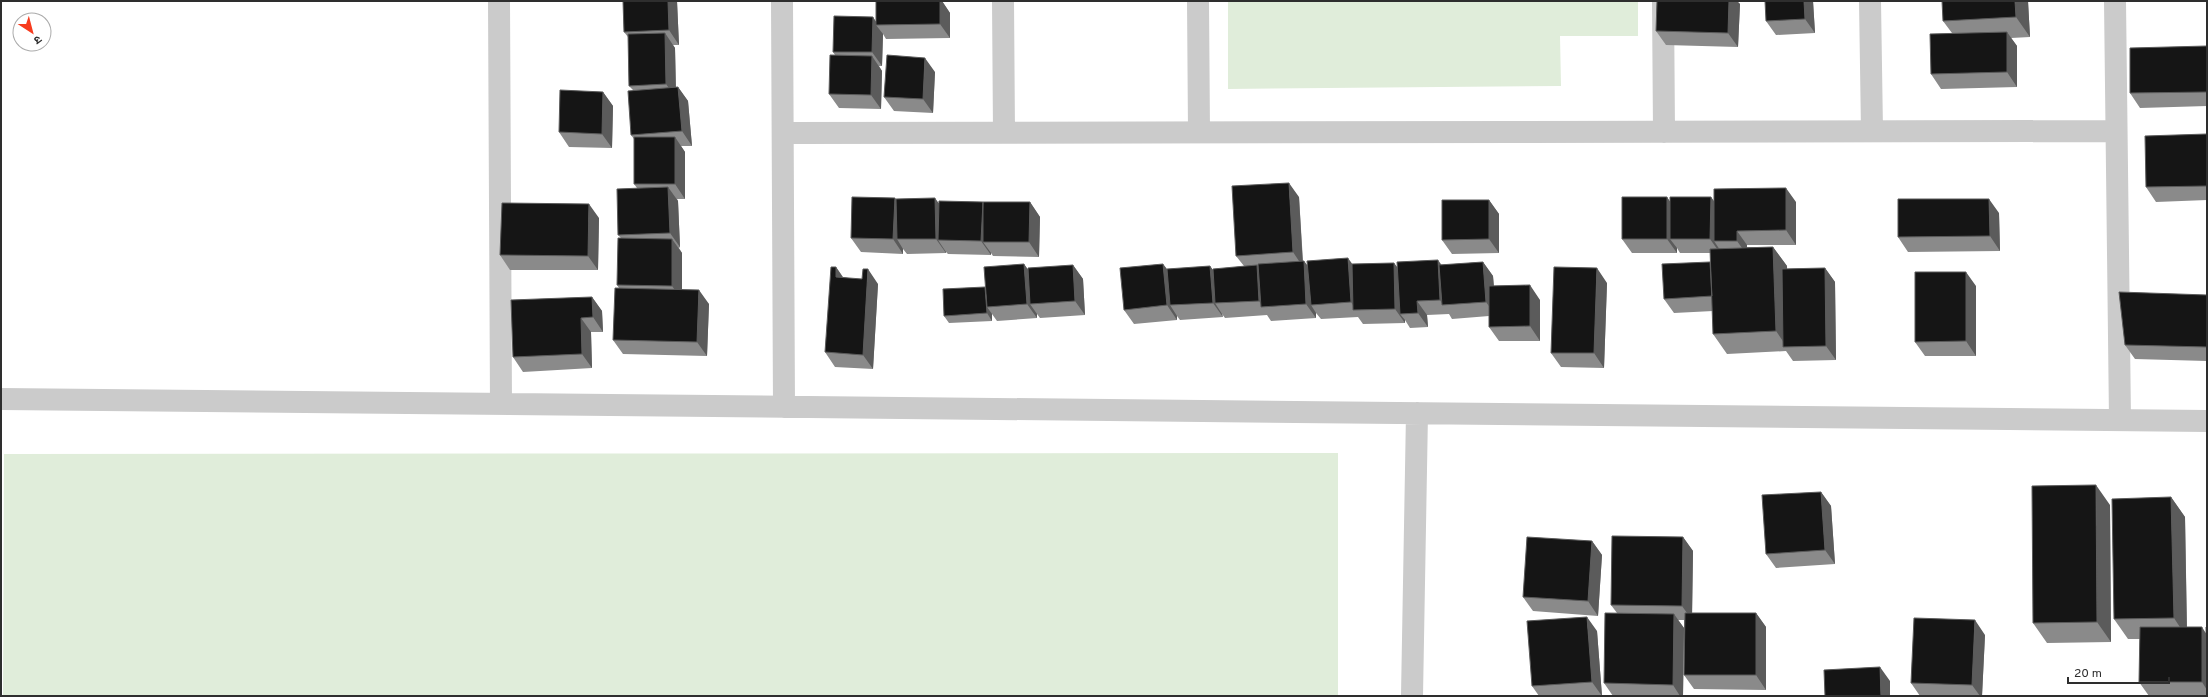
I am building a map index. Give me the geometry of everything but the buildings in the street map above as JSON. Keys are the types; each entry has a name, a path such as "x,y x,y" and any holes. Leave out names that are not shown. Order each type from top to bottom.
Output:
{"street":[{"path":"499,1 501,404"},
{"path":"782,1 784,407"},
{"path":"1003,1 1004,133"},
{"path":"1198,1 1199,132"},
{"path":"1663,1 1664,132"},
{"path":"1870,1 1872,131"},
{"path":"2115,1 2120,420"},
{"path":"783,133 2116,131"},
{"path":"1,399 2207,420"},
{"path":"1412,696 1416,413"}],"green space":[{"path":"1228,1 1638,1 1638,36 1560,36 1561,86 1228,89"},
{"path":"1338,453 1338,696 3,696 4,454"}]}
